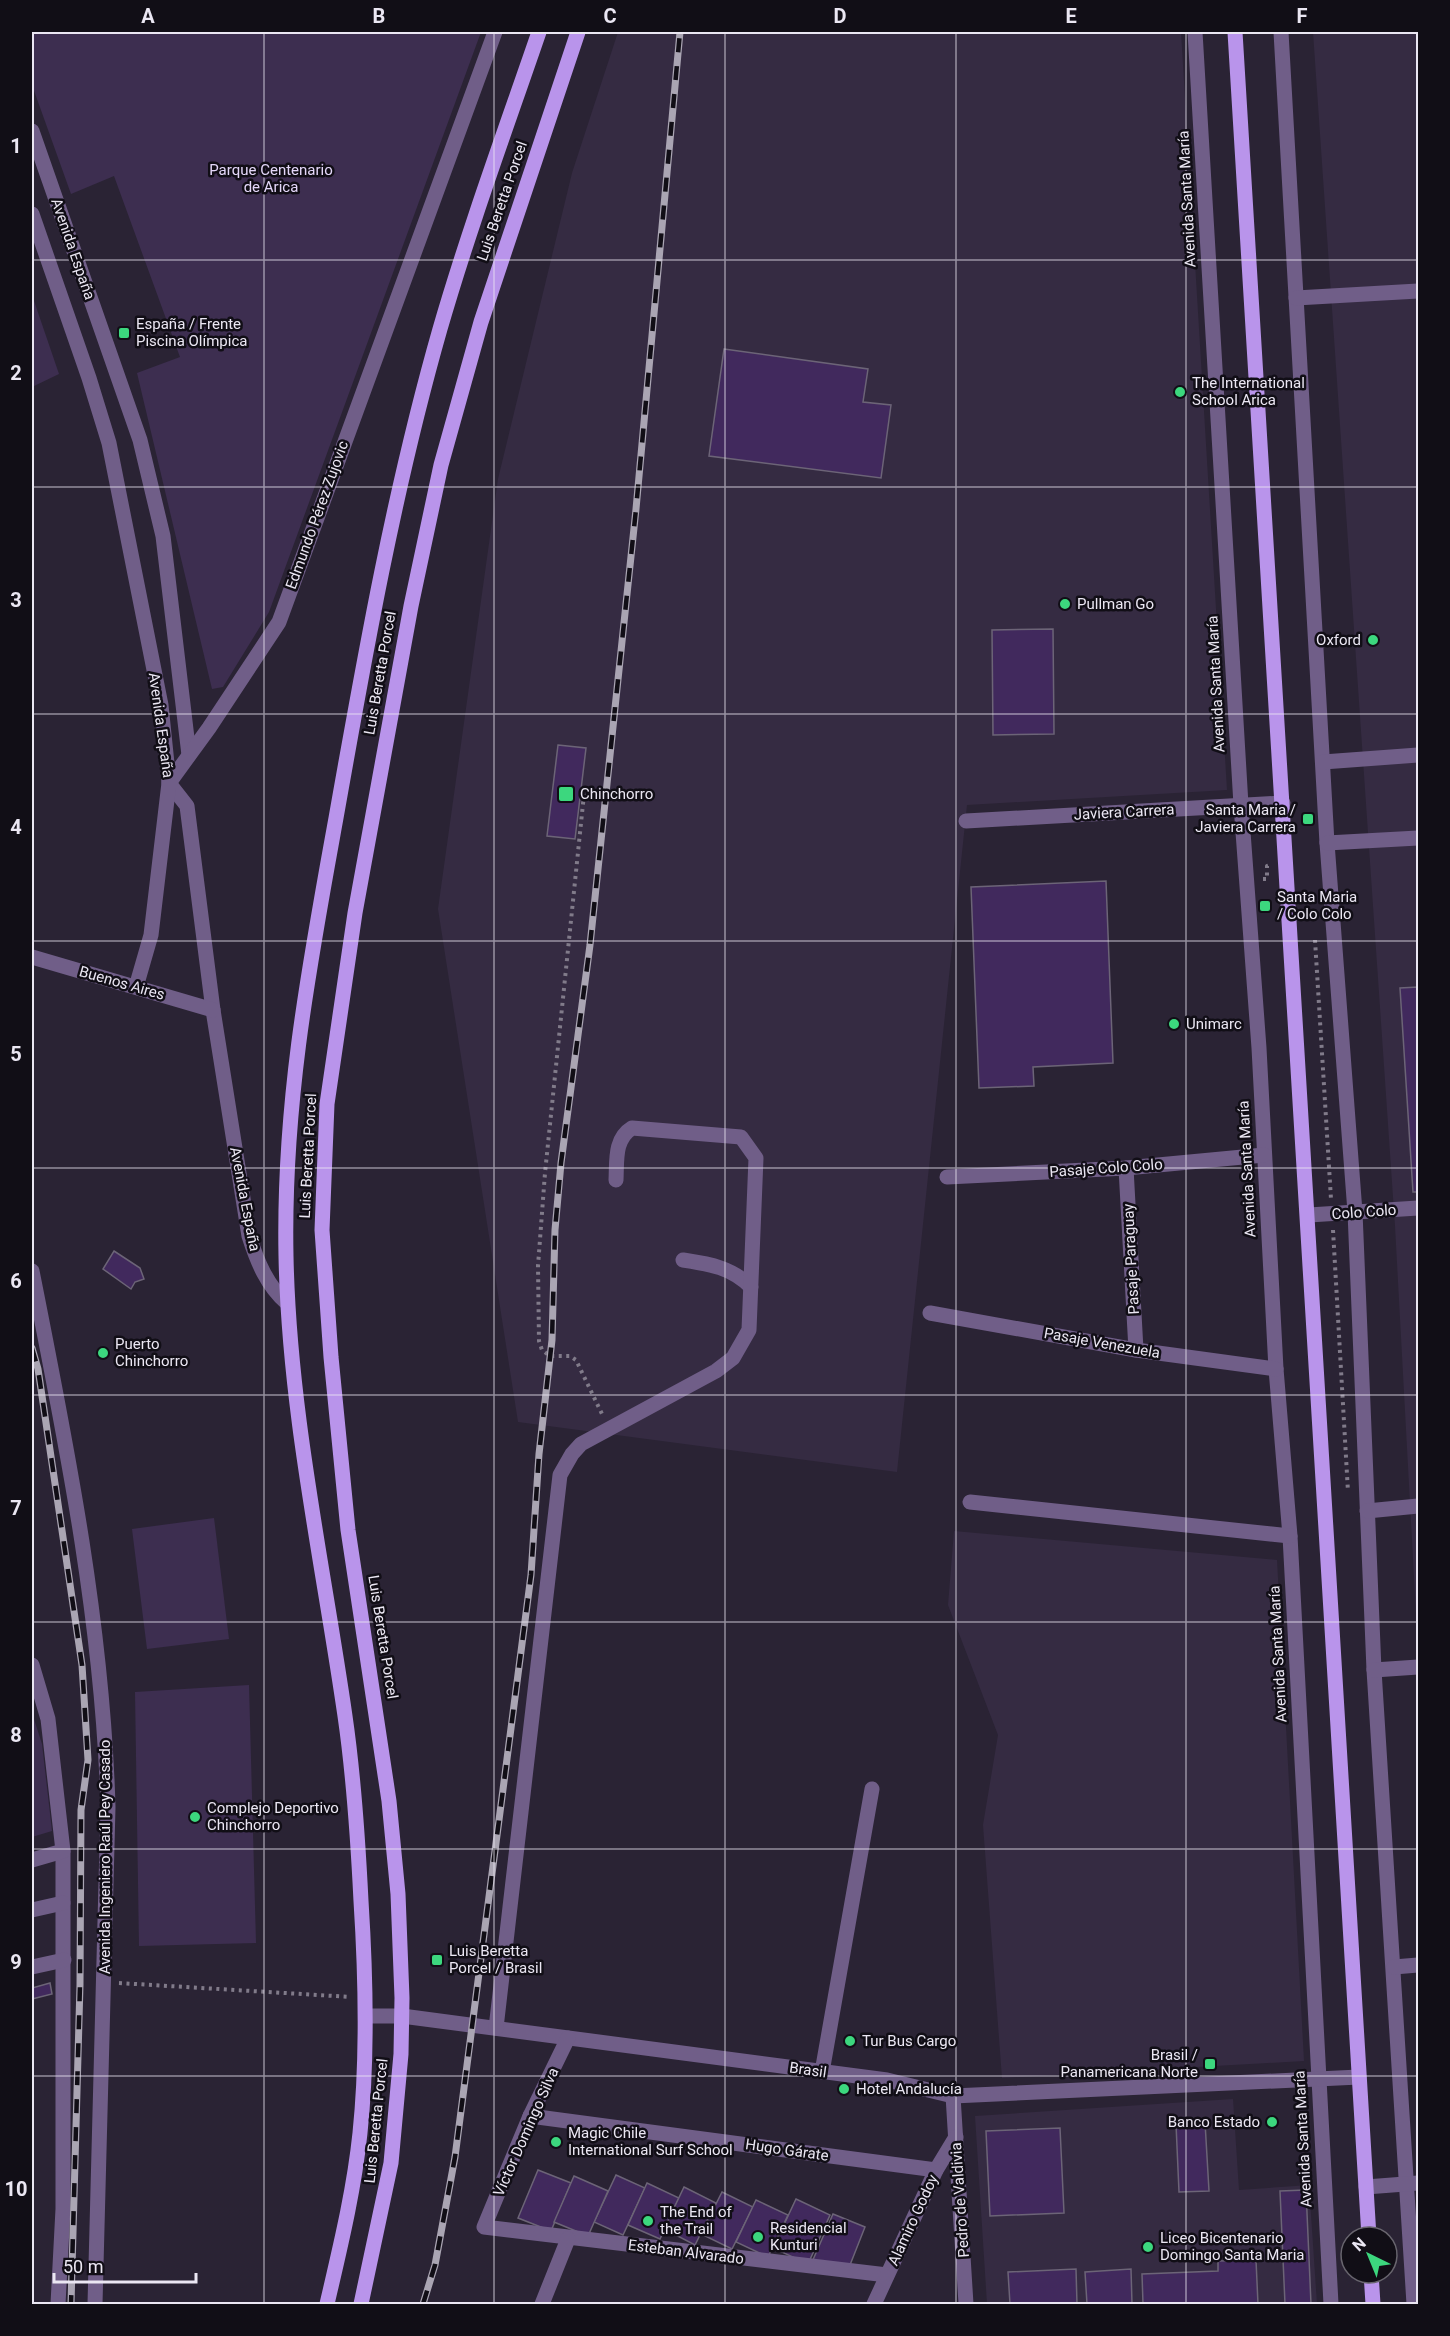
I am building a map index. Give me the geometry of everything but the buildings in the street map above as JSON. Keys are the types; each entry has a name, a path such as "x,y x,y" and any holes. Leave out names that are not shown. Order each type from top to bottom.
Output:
{"main road":[{"name":"Luis Beretta Porcel","path":"327,2304 347,2214 358,2148 366,1998 354,1791 345,1716 309,1492 287,1303 285,1200 294,1062 312,946 375,600 399,491 440,331 539,32"},
{"name":"Luis Beretta Porcel","path":"361,2304 391,2163 401,2054 402,2016 398,1894 390,1801 350,1540 331,1357 322,1230 327,1104 338,1012 357,901 411,606 441,465 481,322 578,32"},
{"path":"1235,32 1309,1215 1368,2225"},
{"path":"1372,2285 1373,2304"}],"street":[{"name":"Edmundo Pérez Zujovic","path":"136,987 151,935 169,783 209,728 279,622 495,32"},
{"name":"Avenida Santa María","path":"1195,32 1276,1369 1290,1536 1331,2304"},
{"path":"1281,32 1327,843 1355,1212 1374,1670 1403,2116 1413,2184 1414,2304"},
{"name":"Avenida España","path":"32,131 140,441 163,536 189,754"},
{"name":"Avenida España","path":"32,214 109,443 161,705 169,783 187,806 213,1010 249,1236 256,1258 270,1284 287,1303"},
{"path":"1296,298 1419,291"},
{"path":"183,707 198,727 209,728"},
{"path":"1323,762 1419,755"},
{"name":"Javiera Carrera","path":"966,821 1283,803"},
{"path":"1327,843 1419,838"},
{"name":"Buenos Aires","path":"32,957 213,1010"},
{"path":"496,2028 560,1475 572,1454 581,1444 716,1371 734,1358 748,1330 756,1158 741,1137 632,1128 623,1134 618,1147 616,1180"},
{"name":"Pasaje Colo Colo","path":"947,1177 1126,1168 1264,1155"},
{"name":"Pasaje Paraguay","path":"1126,1168 1136,1350"},
{"name":"Colo Colo","path":"1309,1215 1419,1208"},
{"path":"682,1260 718,1266 738,1274 751,1287"},
{"name":"Avenida Ingeniero Raúl Pey Casado","path":"32,1271 96,1631 106,1735 108,1806 95,2304"},
{"name":"Pasaje Venezuela","path":"930,1312 1136,1350 1276,1369"},
{"path":"970,1502 1290,1536"},
{"path":"1367,1511 1419,1506"},
{"path":"32,1665 48,1719 63,1851 63,2210 58,2304"},
{"path":"1374,1670 1419,1667"},
{"path":"822,2072 872,1789"},
{"path":"32,1860 63,1851"},
{"path":"32,1910 63,1903"},
{"path":"32,1967 64,1960"},
{"path":"1394,1967 1419,1965"},
{"name":"Brasil","path":"366,2016 402,2016 911,2084 953,2096 1359,2077"},
{"name":"Víctor Domingo Silva","path":"484,2227 530,2116 568,2038"},
{"name":"Pedro de Valdivia","path":"953,2096 966,2304"},
{"name":"Hugo Gárate","path":"530,2116 936,2170"},
{"path":"1403,2116 1419,2117"},
{"name":"Alamiro Godoy","path":"874,2304 936,2170 956,2137"},
{"path":"1366,2187 1413,2184"},
{"name":"Esteban Alvarado","path":"484,2227 568,2239 888,2275"},
{"path":"542,2304 568,2239"}],"path":[{"path":"584,794 545,1173 538,1266 539,1341 542,1350 550,1356 570,1356 576,1359 610,1429"},
{"path":"1315,932 1348,1500"},
{"path":"104,1982 366,1998"}],"shaded area":[{"path":"618,32 1181,32 1227,790 967,805 897,1472 518,1422 438,909 498,479 572,173"},
{"path":"1313,32 1418,32 1418,1651 1395,1226"},
{"path":"954,1531 1277,1560 1304,2061 1002,2078 983,1825 998,1735 948,1605"},
{"name":"Liceo Bicentenario Domingo Santa Maria","path":"1233,2099 1239,2190 1309,2185 1317,2304 987,2304 975,2116"}],"green space":[{"name":"Parque Centenario de Arica","path":"32,32 481,32 269,612 223,687 212,689 137,373 180,357 114,176 71,194 32,85"},
{"path":"32,295 59,374 32,387"},
{"path":"214,1518 229,1639 147,1649 132,1529"},
{"name":"Complejo Deportivo Chinchorro","path":"249,1685 256,1943 139,1946 135,1692"},
{"path":"32,1713 42,1744 52,1831 32,1837"}],"railway":[{"path":"423,2304 435,2265 455,2157 531,1575 539,1454 552,1340 555,1230 561,1163 590,945 636,509 680,32"},
{"path":"32,1348 38,1369 82,1665 88,1760 81,1810 80,1985 71,2304"}],"place":[{"name":"España / Frente Piscina Olímpica","path":"124,333"},
{"name":"The International School Arica","path":"1180,392"},
{"name":"Pullman Go","path":"1065,604"},
{"name":"Oxford","path":"1373,640"},
{"name":"Chinchorro","path":"566,794"},
{"name":"Santa Maria / Javiera Carrera","path":"1308,819"},
{"name":"Santa Maria / Colo Colo","path":"1265,906"},
{"name":"Unimarc","path":"1174,1024"},
{"name":"Puerto Chinchorro","path":"103,1353"},
{"name":"Complejo Deportivo Chinchorro","path":"195,1817"},
{"name":"Luis Beretta Porcel / Brasil","path":"437,1960"},
{"name":"Tur Bus Cargo","path":"850,2041"},
{"name":"Brasil / Panamericana Norte","path":"1210,2064"},
{"name":"Hotel Andalucía","path":"844,2089"},
{"name":"Banco Estado","path":"1272,2122"},
{"name":"Magic Chile International Surf School","path":"556,2142"},
{"name":"The End of the Trail","path":"648,2221"},
{"name":"Residencial Kunturi","path":"758,2237"},
{"name":"Liceo Bicentenario Domingo Santa Maria","path":"1148,2247"}]}
